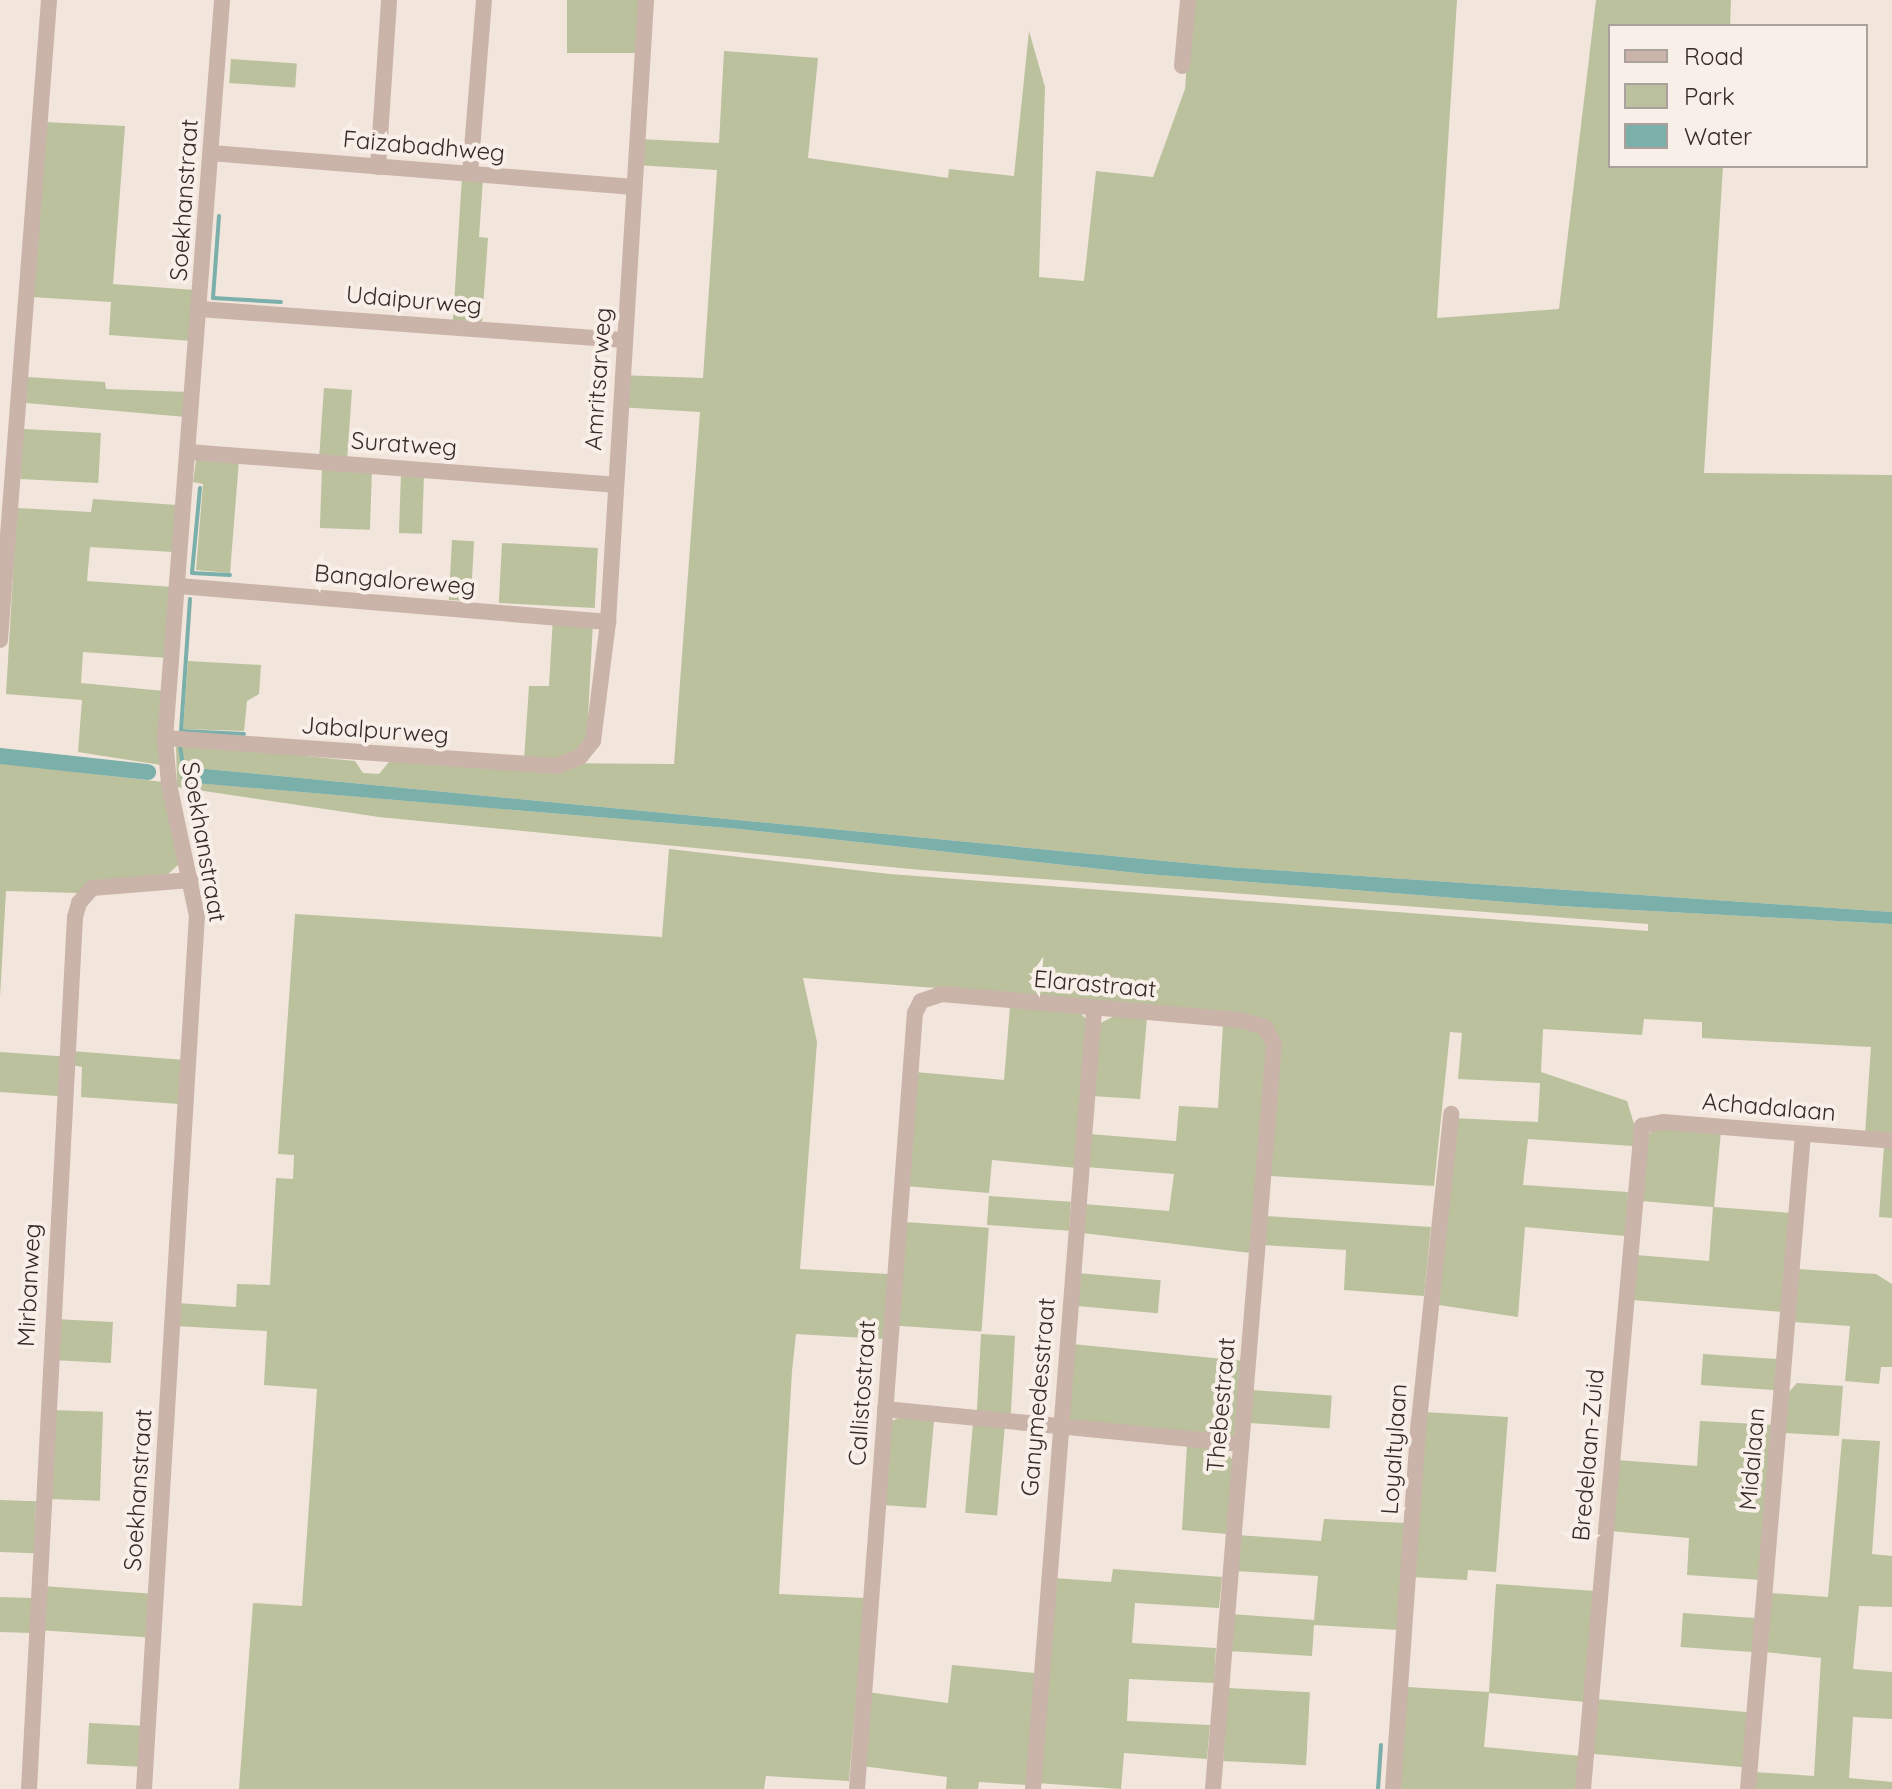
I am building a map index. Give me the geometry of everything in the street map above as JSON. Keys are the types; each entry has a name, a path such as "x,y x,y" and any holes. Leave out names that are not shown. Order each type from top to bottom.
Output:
{"street":[{"path":"0,640 49,0"},
{"name":"Soekhanstraat","path":"144,1789 197,916 169,784 165,746 222,0"},
{"path":"378,167 389,0"},
{"path":"470,174 484,0"},
{"name":"Amritsarweg","path":"580,757 593,741 608,622 646,0"},
{"path":"1182,66 1188,0"},
{"name":"Faizabadhweg","path":"211,153 634,187"},
{"name":"Udaipurweg","path":"200,309 624,340"},
{"name":"Suratweg","path":"189,452 615,485"},
{"name":"Bangaloreweg","path":"179,586 608,622"},
{"name":"Jabalpurweg","path":"165,746 556,766 580,757"},
{"name":"Mirbanweg","path":"29,1789 75,917 79,903 92,888 191,880"},
{"name":"Elarastraat","path":"921,1001 942,994 1094,1010 1240,1020 1265,1027"},
{"name":"Callistostraat","path":"857,1789 915,1013 921,1001"},
{"name":"Ganymedesstraat","path":"1033,1789 1094,1010"},
{"name":"Thebestraat","path":"1213,1789 1274,1045 1265,1027"},
{"name":"Loyaltylaan","path":"1393,1789 1419,1421 1451,1114"},
{"name":"Achadalaan","path":"1642,1126 1663,1122 1892,1141"},
{"name":"Bredelaan-Zuid","path":"1583,1789 1642,1126"},
{"name":"Midalaan","path":"1748,1789 1803,1134"},
{"path":"885,1409 1241,1444"}],"green space":[{"path":"567,0 640,0 640,53 567,53"},
{"path":"1192,0 1457,0 1437,318 1559,309 1596,0 1731,0 1730,24 1608,24 1608,168 1723,168 1704,473 1892,475 1892,912 1228,867 185,767 180,772 184,782 739,829 1146,874 1559,906 1892,924 1892,1137 1865,1135 1871,1047 1702,1038 1702,1022 1644,1019 1642,1035 1543,1029 1541,1072 1627,1101 1635,1127 1633,1146 1528,1139 1523,1185 1628,1192 1625,1236 1525,1227 1518,1317 1439,1305 1452,1118 1538,1122 1540,1083 1458,1079 1462,1033 1450,1032 1434,1186 1270,1176 1271,1025 976,991 803,978 817,1042 800,1269 888,1274 884,1339 796,1334 792,1371 779,1594 865,1598 849,1781 766,1776 764,1789 239,1789 253,1603 302,1606 317,1389 264,1385 267,1331 176,1326 177,1303 236,1307 237,1284 270,1285 276,1178 293,1179 294,1155 278,1154 295,914 662,937 669,849 890,874 1648,931 1648,924 921,870 379,817 177,787 176,743 355,761 363,773 379,774 389,762 674,764 700,412 618,407 619,375 703,378 717,170 637,165 639,139 719,143 724,51 818,58 808,158 948,178 949,169 1014,176 1029,31 1045,87 1039,277 1084,281 1096,171 1153,177 1185,89"},
{"path":"231,59 297,64 295,88 229,83"},
{"path":"44,122 125,126 113,284 195,290 192,341 109,335 111,302 32,297"},
{"path":"462,177 483,179 479,237 488,238 482,322 453,320"},
{"path":"27,377 105,382 106,389 188,392 186,417 26,403"},
{"path":"324,388 352,390 347,458 319,456"},
{"path":"23,429 101,433 98,483 20,479"},
{"path":"196,460 239,460 230,573 196,570 203,484 193,482"},
{"path":"322,468 372,470 370,530 320,528"},
{"path":"401,474 424,475 422,534 399,533"},
{"path":"93,499 177,505 173,552 90,547 87,581 173,587 168,658 83,652 81,683 164,691 161,765 78,752 82,700 6,694 17,508 91,512"},
{"path":"452,540 474,541 471,601 449,600"},
{"path":"502,543 598,548 595,608 499,603"},
{"path":"553,617 593,622 587,735 579,752 562,761 524,760 529,686 549,686"},
{"path":"188,661 261,665 259,694 247,701 244,731 183,729"},
{"path":"0,763 163,782 179,864 167,875 77,893 6,891 0,997"},
{"path":"1010,1007 1079,1012 1087,1020 1077,1168 992,1160 989,1193 905,1186 915,1072 1004,1080"},
{"path":"1116,1015 1147,1017 1140,1099 1091,1096 1099,1024"},
{"path":"1223,1024 1259,1030 1267,1040 1251,1253 1082,1233 1084,1204 1169,1211 1174,1174 1086,1167 1089,1134 1176,1141 1179,1106 1218,1108"},
{"path":"72,1051 184,1060 180,1104 81,1097 82,1067 72,1065"},
{"path":"0,1052 64,1056 61,1096 0,1092"},
{"path":"1657,1128 1721,1131 1714,1207 1792,1213 1784,1312 1632,1300 1636,1255 1709,1261 1713,1207 1641,1201 1649,1134"},
{"path":"1884,1146 1892,1147 1892,1218 1879,1217"},
{"path":"989,1196 1071,1202 1069,1231 987,1225"},
{"path":"1265,1216 1431,1227 1424,1296 1344,1290 1346,1250 1262,1245"},
{"path":"905,1222 989,1228 982,1332 898,1326"},
{"path":"1797,1269 1876,1274 1892,1284 1892,1367 1881,1367 1879,1384 1845,1381 1850,1326 1793,1322"},
{"path":"1077,1273 1161,1280 1158,1313 1074,1306"},
{"path":"54,1319 113,1322 111,1363 52,1360"},
{"path":"981,1334 1015,1336 1011,1416 977,1414"},
{"path":"1072,1344 1244,1361 1234,1435 1073,1423 1065,1417"},
{"path":"1703,1354 1780,1359 1778,1390 1701,1385"},
{"path":"1797,1383 1843,1386 1839,1436 1784,1433 1787,1394"},
{"path":"1252,1390 1332,1396 1330,1429 1250,1423"},
{"path":"52,1410 103,1412 100,1501 49,1499"},
{"path":"1424,1412 1508,1417 1496,1572 1468,1570 1467,1580 1412,1577"},
{"path":"900,1417 934,1420 926,1508 882,1505 890,1422"},
{"path":"1700,1421 1775,1425 1762,1580 1687,1575 1689,1538 1610,1531 1616,1460 1697,1466"},
{"path":"973,1423 1005,1426 997,1515 965,1513"},
{"path":"1842,1439 1880,1441 1872,1554 1892,1556 1892,1607 1859,1606 1853,1669 1892,1672 1892,1719 1853,1717 1849,1778 1892,1782 1892,1789 1753,1789 1754,1772 1814,1776 1821,1658 1765,1652 1770,1593 1828,1597"},
{"path":"1187,1445 1221,1448 1233,1460 1227,1534 1182,1530"},
{"path":"0,1500 36,1501 34,1553 0,1552"},
{"path":"1324,1519 1406,1523 1399,1630 1314,1625 1312,1656 1228,1651 1231,1614 1314,1620 1318,1576 1235,1571 1238,1535 1321,1541"},
{"path":"1113,1569 1222,1577 1219,1608 1135,1603 1132,1643 1216,1648 1214,1683 1129,1679 1127,1721 1210,1725 1207,1759 1124,1753 1121,1789 1037,1783 1053,1578 1111,1582"},
{"path":"1496,1584 1595,1591 1586,1702 1489,1693 1484,1747 1582,1756 1579,1789 1397,1789 1407,1687 1489,1692"},
{"path":"42,1586 149,1593 146,1637 39,1630"},
{"path":"0,1597 32,1598 31,1633 0,1632"},
{"path":"1683,1613 1758,1618 1755,1652 1681,1647"},
{"path":"952,1665 1035,1673 1027,1785 979,1782 978,1789 946,1789 947,1777 862,1766 867,1692 948,1703"},
{"path":"1227,1688 1310,1692 1306,1765 1223,1761"},
{"path":"1596,1699 1751,1713 1747,1767 1591,1754"},
{"path":"89,1723 142,1726 140,1767 87,1764"}],"water":[{"path":"185,767 1228,867 1892,912 1892,924 1559,906 1146,874 739,829 183,782 179,772"}],"waterway":[{"path":"219,216 213,298 281,302"},
{"path":"200,488 192,573 230,575"},
{"path":"190,599 181,731 244,734"},
{"path":"180,746 184,771"},
{"path":"0,756 148,772"},
{"path":"1378,1789 1381,1745"}]}
